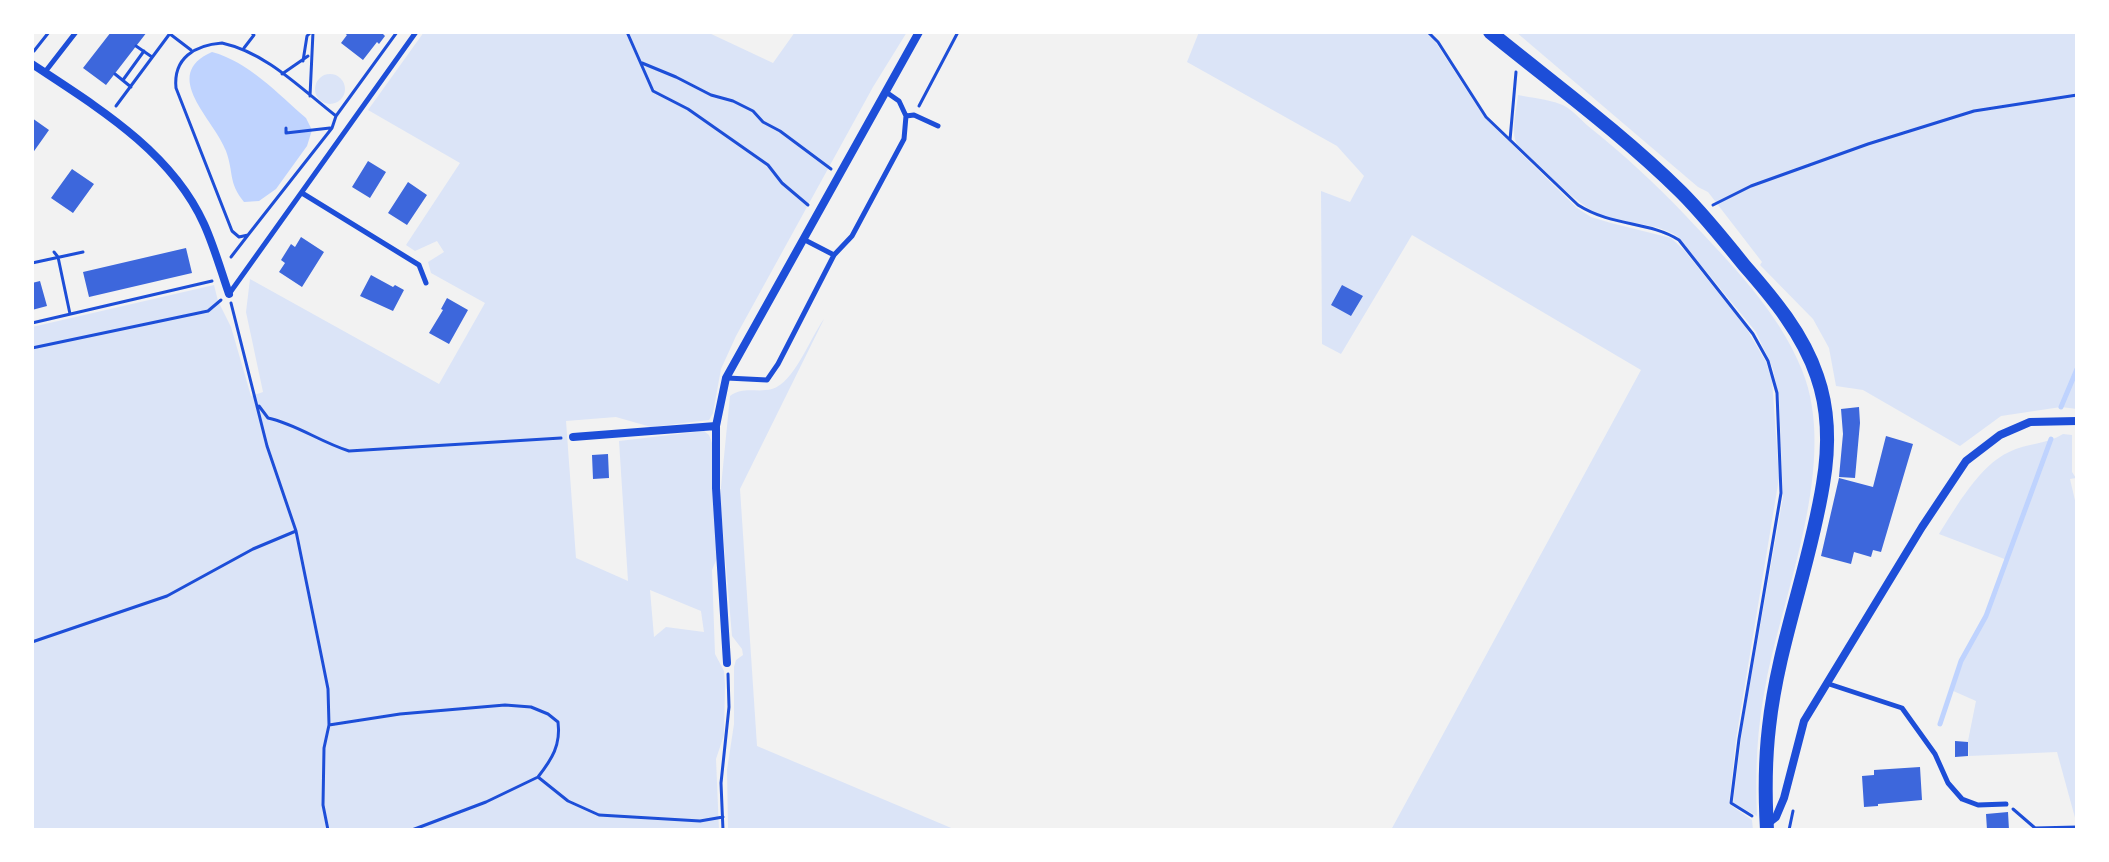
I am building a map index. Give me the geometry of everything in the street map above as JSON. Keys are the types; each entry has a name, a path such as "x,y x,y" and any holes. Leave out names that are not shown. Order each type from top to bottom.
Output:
{"main road":[{"path":"1490,32 1637,152 1699,212 1768,293 1799,337 1817,377 1826,420 1827,455 1823,486 1769,725 1763,824"}],"street":[{"path":"727,663 716,488 716,426 726,378 919,32"},
{"path":"32,64 136,137 179,182 204,223 229,294"},
{"path":"1763,824 1776,817 1804,721 1825,683 1966,461 2000,435 2030,422 2077,421"},
{"path":"573,437 716,426"}],"lane":[{"path":"45,73 76,32"},
{"path":"229,294 416,32"},
{"path":"726,378 767,380 834,255 852,236 904,139 906,116 899,101 886,92"},
{"path":"906,116 914,115 938,126"},
{"path":"302,193 419,265 426,283"},
{"path":"802,239 834,255"},
{"path":"1825,683 1902,708 1935,754 1948,783 1962,799 1978,805 2006,804"}],"path":[{"path":"32,54 49,32"},
{"path":"244,48 254,35 251,32"},
{"path":"310,97 312,32"},
{"path":"303,61 307,36 312,32"},
{"path":"32,323 222,274 248,235 332,128 336,116 397,32"},
{"path":"627,32 653,91 688,109 768,165 782,183 817,213"},
{"path":"914,115 958,32"},
{"path":"1428,32 1438,42 1486,117 1566,195 1595,216 1667,232 1679,240 1753,334 1773,374 1777,393 1781,493 1731,803 1763,824"},
{"path":"109,116 171,33 191,50"},
{"path":"248,235 239,237 232,231 176,88 175,78 184,57 204,44 222,43 244,48 262,57 336,116"},
{"path":"136,46 152,57"},
{"path":"123,80 144,51"},
{"path":"282,74 310,55"},
{"path":"1510,140 1518,55"},
{"path":"642,63 753,111 763,122 806,149 838,175"},
{"path":"115,74 131,87"},
{"path":"1699,212 1751,186 1868,144 1974,111 2077,95"},
{"path":"286,133 332,128"},
{"path":"54,252 58,257 70,314"},
{"path":"32,263 83,252"},
{"path":"32,348 208,311 229,294 267,446 296,531 328,689 329,725 324,748 323,805 328,830"},
{"path":"257,403 268,418 290,423 322,443 349,451 573,437"},
{"path":"32,635 33,642 167,596 253,549 296,531"},
{"path":"723,830 721,783 729,686"},
{"path":"329,725 456,708 505,705 531,707 558,722 560,739 553,757 538,777 486,802 412,830"},
{"path":"538,777 568,801 599,815 700,821 723,817"},
{"path":"2006,804 2006,809 2013,809 2035,828 2077,827"},
{"path":"1789,830 1794,807"}],"shaded area":[{"path":"424,32 707,32 773,63 795,32 907,32 873,87 736,336 721,369 709,420 651,427 616,417 566,421 576,558 628,581 619,441 704,431 712,443 717,558 712,570 715,654 724,671 725,685 724,735 716,759 719,830 32,830 32,327 214,285 231,327 251,396 263,392 246,312 250,279 439,384 485,303 431,273 428,262 444,252 437,241 415,251 406,245 460,163 368,110","holes":["650,590 701,611 704,632 666,627 654,637"]},
{"path":"1199,32 1429,32 1484,117 1577,208 1591,217 1671,238 1745,326 1766,362 1772,380 1779,478 1736,739 1729,804 1752,820 1753,830 1391,830 1641,370 1412,235 1341,354 1322,344 1321,191 1350,202 1364,176 1337,146 1187,62"},
{"path":"1516,32 2077,32 2077,409 2061,407 2001,416 1960,446 1863,390 1836,386 1829,348 1813,319 1760,265 1762,262 1708,192 1698,187"},
{"path":"330,74 341,78 345,89 341,100 330,104 319,100 315,89 319,78"},
{"path":"1518,95 1550,101 1567,108 1663,192 1766,307 1802,370 1812,406 1815,444 1812,485 1763,700 1757,749 1757,816 1733,803 1743,723 1783,497 1779,399 1773,369 1756,332 1677,236 1659,228 1601,216 1531,160 1515,139"},
{"path":"824,319 740,489 757,746 956,830 724,830 728,828 727,770 734,724 734,667 736,660 743,655 732,636 720,497 730,396 740,391 766,390 780,385 794,369"},
{"path":"2063,434 2072,435 2072,472 2076,478 2070,479 2077,509 2077,825 2057,752 1969,756 1968,741 1976,701 1951,690 1961,661 1986,616 2007,560 1939,534 1988,466 2016,449"}],"water":[{"path":"212,52 238,63 262,79 306,118 312,130 307,146 276,189 259,201 244,202 239,195 226,151 190,85 190,73 197,62"}],"building":[{"path":"111,32 147,32 106,85 83,68"},
{"path":"343,32 384,32 385,36 363,60 341,43 347,35"},
{"path":"32,118 49,130 32,154"},
{"path":"368,161 386,172 370,198 352,187"},
{"path":"72,169 94,184 73,213 51,198"},
{"path":"408,182 427,195 407,225 388,213"},
{"path":"301,237 324,252 302,287 279,272 285,263 281,260 291,244 295,247"},
{"path":"186,248 192,273 89,297 83,272"},
{"path":"371,275 404,290 393,311 360,296"},
{"path":"40,281 47,306 32,310 32,283"},
{"path":"1342,285 1363,296 1351,316 1331,305"},
{"path":"447,298 468,310 449,344 429,333"},
{"path":"1859,407 1855,478 1839,477 1843,434 1841,409"},
{"path":"1886,436 1913,444 1881,552 1873,550 1871,557 1854,552 1851,564 1821,556 1839,478 1873,487"},
{"path":"608,454 609,478 593,479 592,455"},
{"path":"1955,741 1968,742 1968,756 1955,757"},
{"path":"1920,767 1922,800 1864,807 1862,776 1874,775 1874,770"},
{"path":"2008,812 2009,830 1987,830 1986,814"}],"waterway":[{"path":"2061,407 2077,369"},
{"path":"1940,724 1961,661 1986,616 2051,439"}]}
